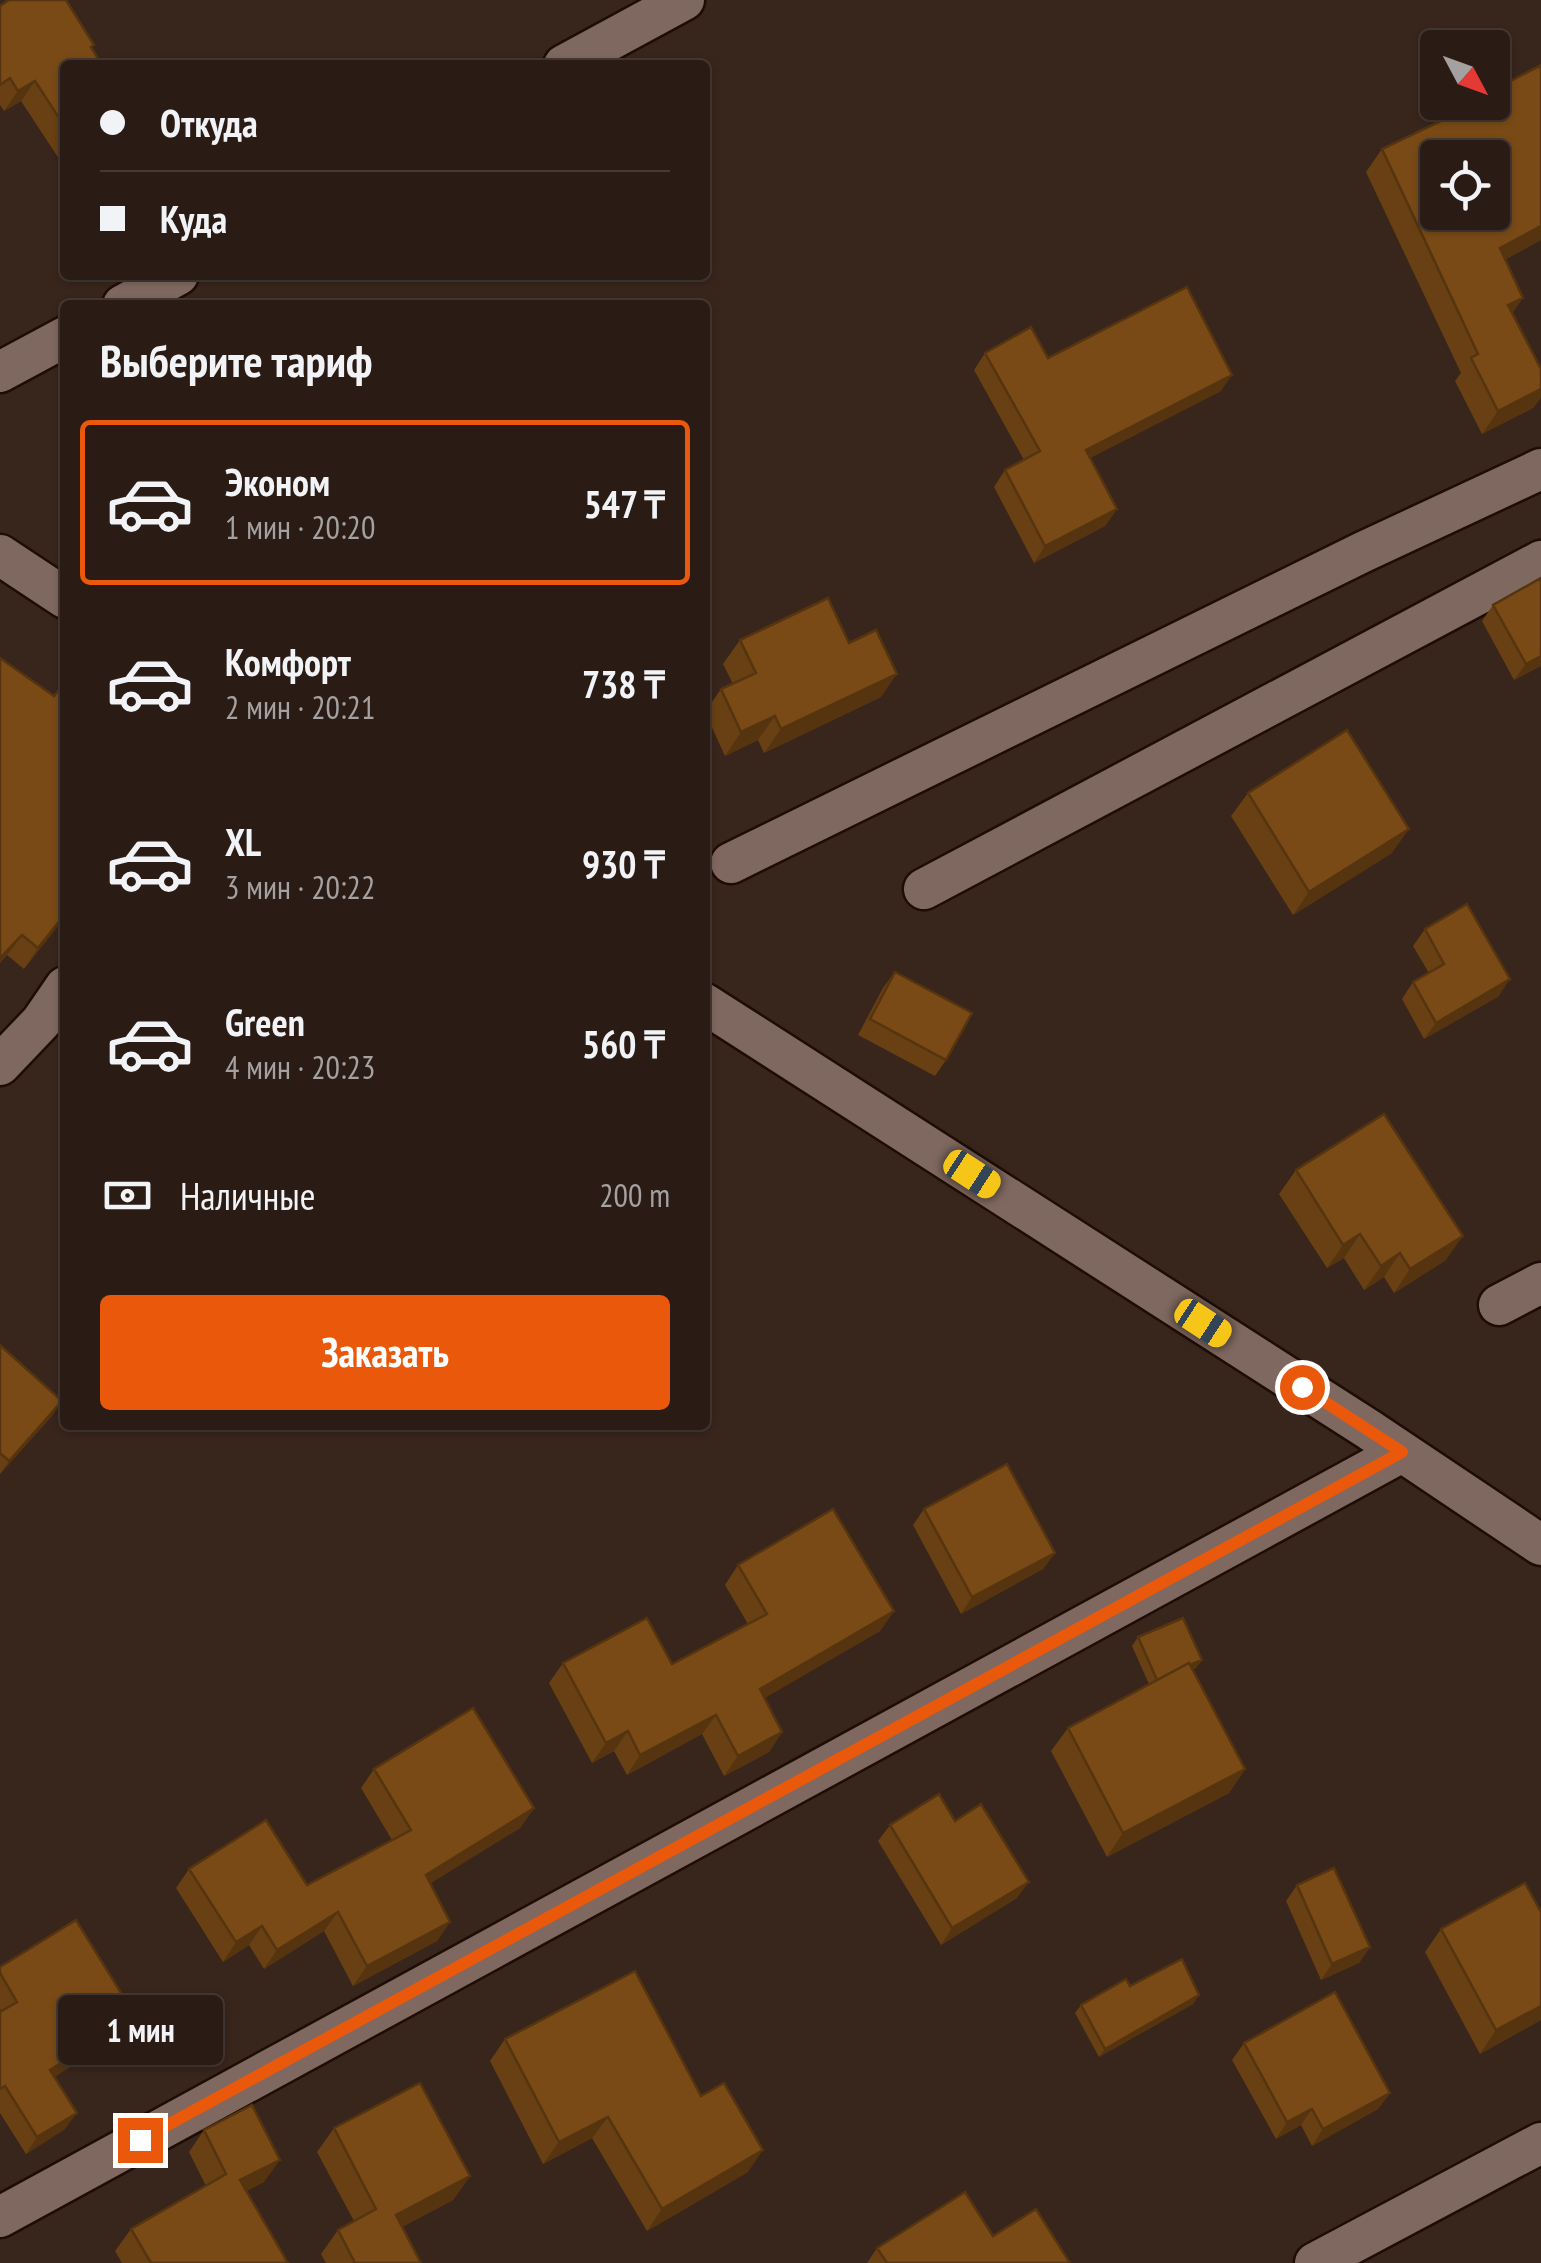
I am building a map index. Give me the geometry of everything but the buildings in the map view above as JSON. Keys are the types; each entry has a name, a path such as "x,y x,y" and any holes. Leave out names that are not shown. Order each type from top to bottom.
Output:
{"street":[{"path":"573,60 684,0"},
{"path":"132,300 169,280"},
{"path":"0,372 60,339"},
{"path":"731,863 1363,552 1541,469"},
{"path":"0,555 60,595"},
{"path":"924,888 1541,561"},
{"path":"0,1065 41,1022 60,994"},
{"path":"710,1007 1541,1545"},
{"path":"1499,1305 1541,1284"},
{"path":"0,2217 1402,1452"},
{"path":"1315,2263 1541,2143"}],"route":[{"path":"140,2140 1402,1452 1302,1387"}]}
